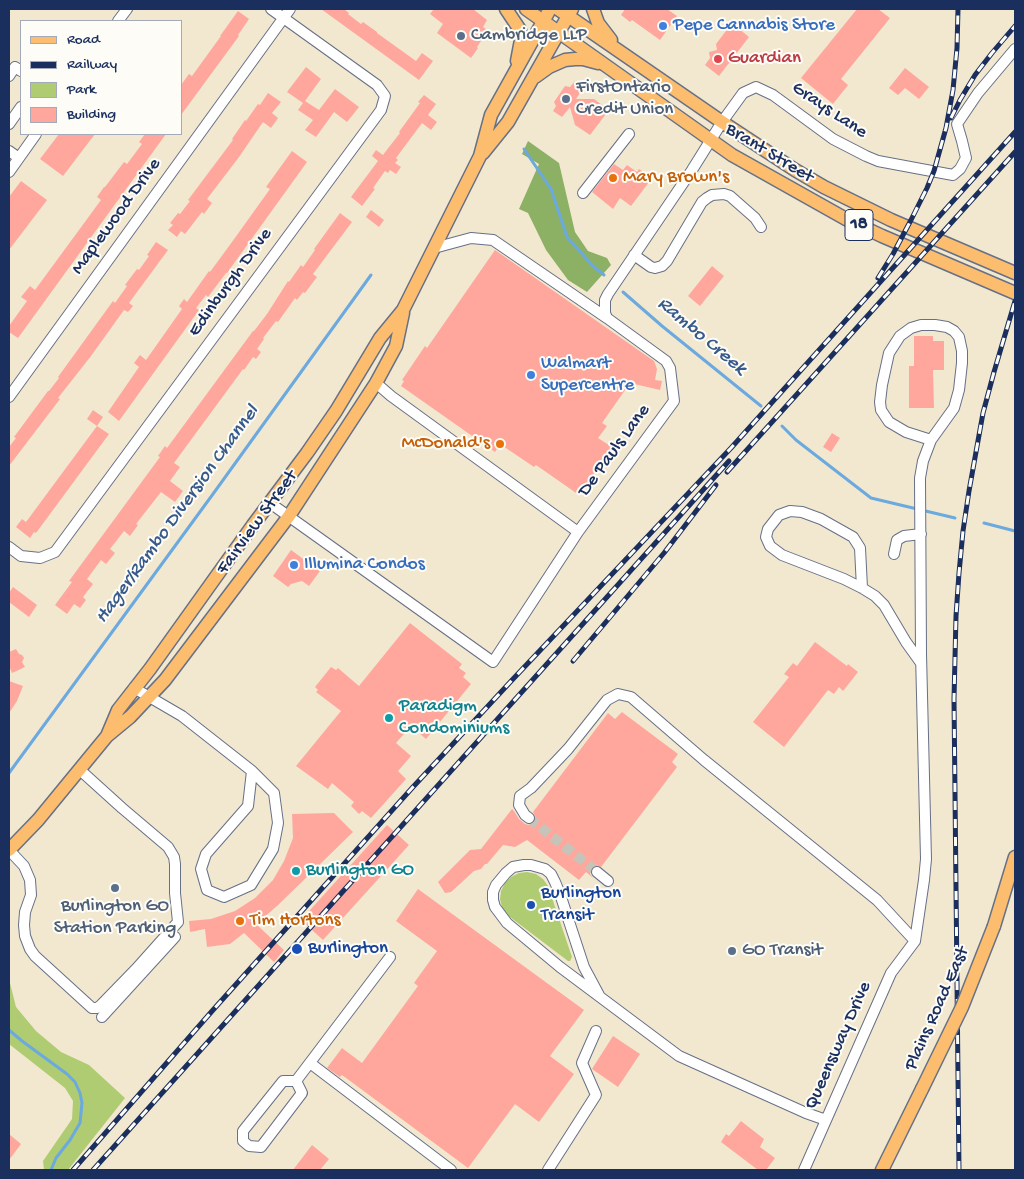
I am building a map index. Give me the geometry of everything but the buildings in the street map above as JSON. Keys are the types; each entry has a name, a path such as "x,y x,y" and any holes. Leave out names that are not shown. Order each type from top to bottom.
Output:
{"main road":[{"path":"506,9 520,30 521,40 515,72"},
{"name":"Brant Street","path":"526,9 732,155 846,220 1015,293"},
{"name":"Fairview Street","path":"107,736 118,710 156,661 336,411 380,338 403,310 480,156 491,115 550,9"},
{"path":"593,9 598,23 621,52"},
{"name":"Fairview Street","path":"480,156 508,122 559,32 566,11"},
{"name":"Brant Street","path":"566,11 621,52 722,122 824,187 862,207 1015,273"},
{"path":"533,78 549,67 569,59 607,66"},
{"name":"Fairview Street","path":"9,850 38,820 107,736 130,717 165,680 289,516 376,383 396,346 403,310"},
{"name":"Plains Road East","path":"882,1170 962,1007 994,926 1015,857"}],"street":[{"path":"119,20 127,9"},
{"path":"271,9 287,13"},
{"name":"Maplewood Drive","path":"9,397 287,13"},
{"name":"Edinburgh Drive","path":"9,547 20,556 40,558 55,552 380,110 385,96 377,84 287,13"},
{"name":"Grays Lane","path":"710,141 743,93 756,87 773,95 833,139 866,156 878,161 953,175 960,169 966,158 957,124 978,93 1015,48"},
{"path":"9,76 15,67 20,70"},
{"path":"9,124 20,108"},
{"path":"583,193 629,134"},
{"path":"9,172 35,135"},
{"path":"607,318 605,300 608,294 710,141"},
{"path":"9,151 19,158"},
{"path":"634,255 651,267 662,266 667,261 702,202 712,195 730,196 755,218 762,227"},
{"name":"De Pauls Lane","path":"289,516 493,662 578,532 674,401 670,368 666,361 493,240 471,238 434,248"},
{"path":"914,941 926,860 921,663 920,478 931,440 954,408 959,390 962,362 959,337 954,331 947,327 921,325 911,328 900,336 889,353 880,402 881,410 889,422 906,432 931,440"},
{"path":"376,383 391,396 578,532"},
{"path":"270,503 289,516"},
{"path":"862,588 860,548 852,537 821,518 802,512 790,511 779,516 768,529 766,537 770,546 782,555 844,579 875,596 884,605 921,663"},
{"path":"894,554 897,540 904,536 921,534"},
{"path":"134,688 182,716 252,771 274,793 278,823 273,849 251,885 224,897 207,890 201,869 206,854 248,806 252,771"},
{"path":"529,818 519,805 520,796 531,788 568,749 608,700 618,694 631,697 704,760 877,900 914,941"},
{"path":"9,850 24,866 30,880 31,895 24,925 25,936 30,949 40,961 92,1008 97,1008 178,922 175,864 174,857 168,846 80,770"},
{"path":"599,995 584,967 556,882 551,874 546,869 531,865 513,868 506,873 496,885 493,900 501,917 590,990 679,1056 806,1113 826,1120"},
{"path":"597,872 608,880"},
{"path":"102,1017 175,937"},
{"name":"Queensway Drive","path":"804,1170 891,973 914,941"},
{"path":"296,1081 390,957"},
{"path":"548,1170 596,1095 582,1063 596,1031"},
{"path":"310,1063 451,1170"},
{"path":"283,1081 296,1081 302,1093 261,1147 249,1146 243,1141 243,1131 283,1081"}],"green space":[{"path":"528,141 559,163 575,232 588,251 607,258 611,265 587,292 568,280 546,250 528,213 519,209 539,164 522,154"},
{"path":"519,873 536,874 548,886 572,957 570,961 506,914 502,907 501,891 505,883"},
{"path":"9,979 16,1007 36,1031 61,1052 89,1065 125,1098 68,1170 44,1170 43,1161 72,1119 73,1101 65,1088 9,1044"}],"waterway":[{"name":"Rambo Creek","path":"524,149 551,189 567,237 593,266 604,275"},
{"name":"Hager/Rambo Diversion Channel","path":"9,773 371,275"},
{"name":"Rambo Creek","path":"623,292 761,406"},
{"name":"Rambo Creek","path":"782,426 796,440 871,498 955,518"},
{"name":"Rambo Creek","path":"984,523 1015,531"},
{"path":"9,1030 67,1074 75,1082 80,1093 82,1103 80,1123 56,1158 51,1170"}],"tunnel":[{"path":"529,818 597,872"}],"railway":[{"path":"878,278 911,220 934,171 946,128 953,90 958,9"},
{"path":"951,118 975,75 1015,26"},
{"path":"73,1170 213,1010 413,787 731,448 1015,132"},
{"path":"727,472 1015,152"},
{"path":"959,1170 954,699 956,616 963,531 983,413 1015,301"},
{"path":"93,1170 729,461"},
{"path":"573,661 664,553 716,485"}],"place":[{"name":"Pepe Cannabis Store","path":"663,26"},
{"name":"Cambridge LLP","path":"461,36"},
{"name":"Guardian","path":"718,59"},
{"name":"FirstOntario Credit Union","path":"566,99"},
{"name":"Mary Brown's","path":"613,178"},
{"name":"Walmart Supercentre","path":"531,375"},
{"name":"McDonald's","path":"500,444"},
{"name":"Illumina Condos","path":"294,565"},
{"name":"Paradigm Condominiums","path":"389,718"},
{"name":"Burlington GO","path":"296,871"},
{"name":"Burlington GO Station Parking","path":"115,888"},
{"name":"Burlington Transit","path":"531,905"},
{"name":"Tim Hortons","path":"240,921"},
{"name":"Burlington","path":"297,949"},
{"name":"GO Transit","path":"732,951"}]}
